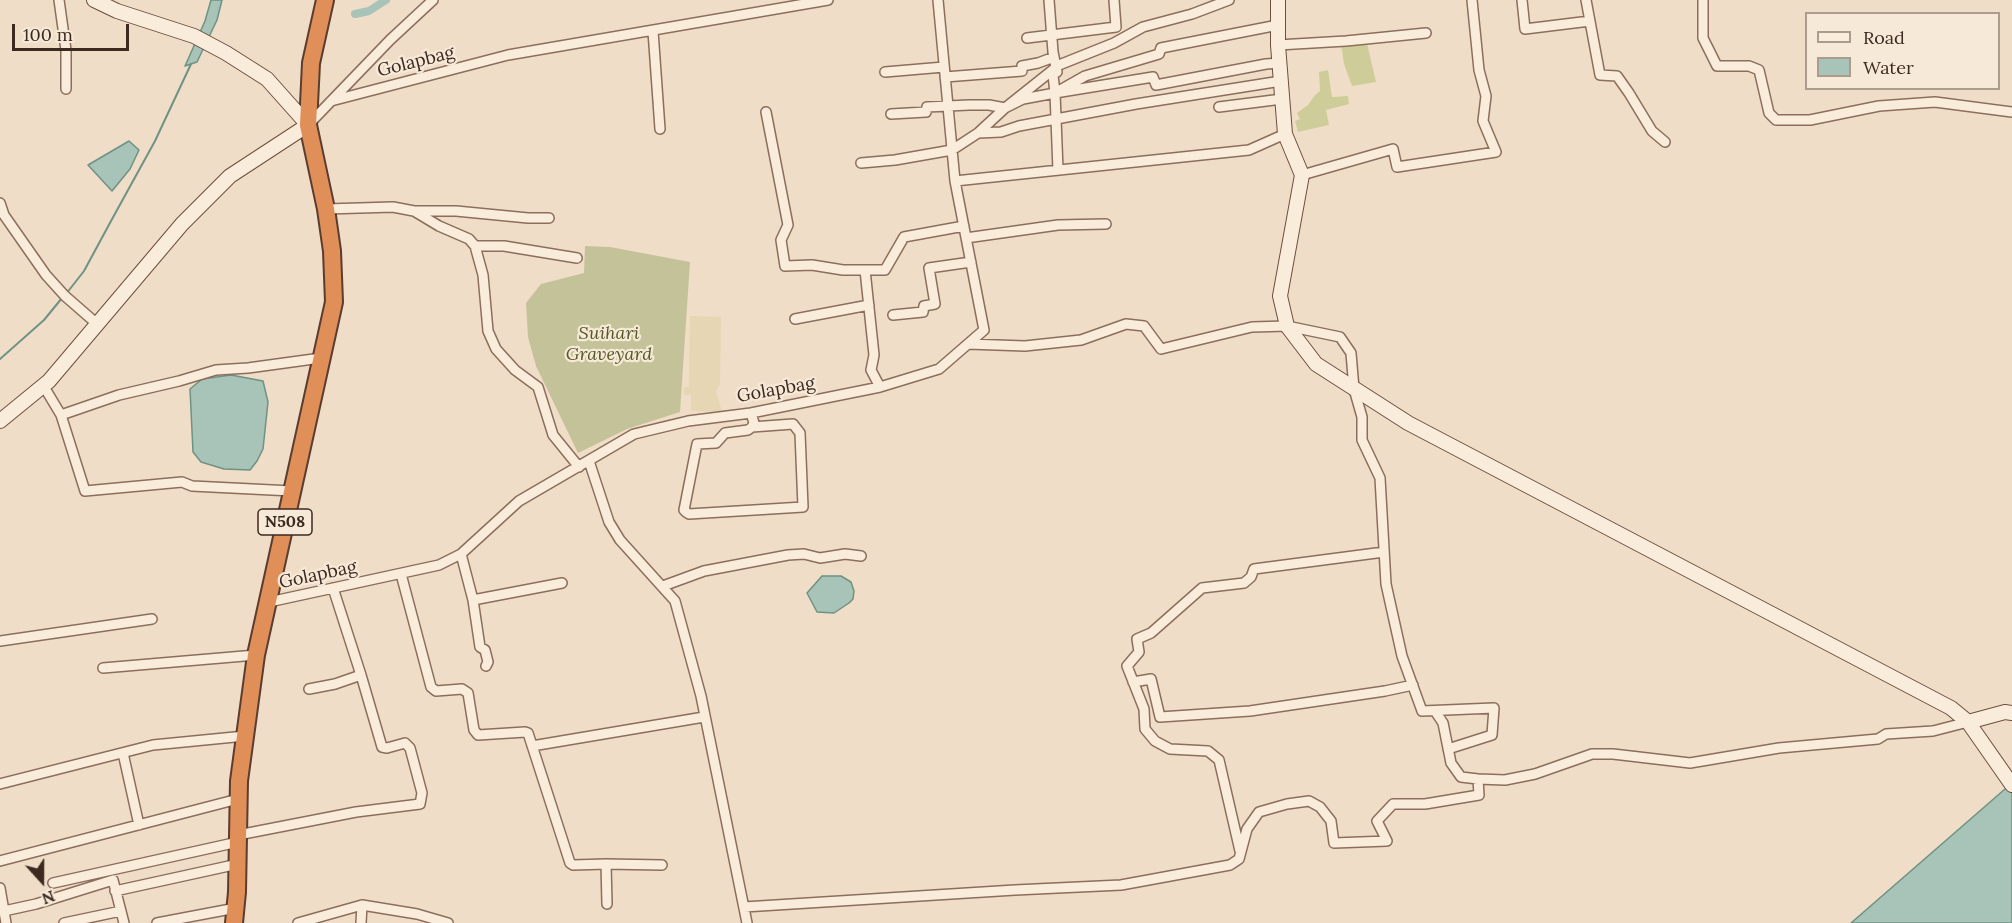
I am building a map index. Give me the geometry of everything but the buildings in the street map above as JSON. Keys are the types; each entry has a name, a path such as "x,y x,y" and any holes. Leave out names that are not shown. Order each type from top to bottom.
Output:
{"highway":[{"name":"N508","path":"235,915 238,864 238,782 256,655 334,302 332,251 326,209 308,125 311,63 325,0"}],"street":[{"path":"59,0 66,50 66,89"},
{"path":"94,0 117,11 194,36 267,78 308,125"},
{"path":"0,421 43,386 182,224 230,176 308,125 390,40 433,0"},
{"name":"Golapbag","path":"331,101 508,55 828,0"},
{"name":"Golapbag","path":"269,602 439,565 461,554 519,501 634,434 688,421 752,413 880,387 939,369 984,330 955,180 938,0"},
{"path":"1049,0 1051,36 1058,72 1053,72 1058,170"},
{"path":"1027,38 1116,27 1114,0"},
{"path":"861,163 896,160 952,150 978,133 1056,67 1114,44 1143,27 1192,14 1229,0"},
{"path":"1278,0 1278,45 1285,134 1302,175 1280,296 1287,327 1316,364 1408,423 1951,708 1968,722 2012,785"},
{"path":"1302,175 1393,149 1397,167 1496,152 1483,121 1486,96 1479,70 1472,0"},
{"path":"1522,0 1525,29 1590,21"},
{"path":"1586,0 1600,75 1617,76 1652,131 1665,142"},
{"path":"1703,0 1703,38 1717,66 1749,66 1760,70 1769,112 1776,120 1810,120 1879,106 1935,102 2012,112"},
{"path":"1055,93 1085,76 1159,54 1161,48 1278,26"},
{"path":"652,32 660,129"},
{"path":"1278,45 1426,33"},
{"path":"945,77 1022,71 1022,66 1054,57"},
{"path":"891,114 926,112 927,107 989,105 1005,108 1023,99 1055,93 1153,77 1156,86 1280,63"},
{"path":"885,72 944,67"},
{"path":"978,133 1001,132 1019,126 1136,104 1281,81"},
{"path":"1219,107 1282,99"},
{"path":"766,112 788,225 781,240 784,266 812,265 843,270 885,270 904,237 964,226"},
{"path":"955,180 1249,150 1285,134"},
{"path":"0,203 4,215 21,240 60,291 96,323"},
{"path":"326,209 393,207 414,211 456,211 549,218"},
{"path":"414,211 439,226 469,239 475,246 483,275 488,331 496,349 515,370 538,387 553,435 579,466"},
{"path":"966,238 1058,225 1106,224"},
{"path":"475,246 504,246 577,258"},
{"path":"892,315 923,312 924,306 935,304 929,268 971,262"},
{"path":"865,270 874,355 871,370 880,387"},
{"path":"795,319 869,305"},
{"path":"968,344 1025,346 1081,340 1126,324 1144,326 1161,349 1251,327 1287,327 1340,337 1351,353 1354,389 1362,417 1362,440 1380,478 1386,584 1402,656 1422,711 1494,708 1492,735 1448,749"},
{"path":"61,415 119,395 216,370 321,358"},
{"path":"43,386 61,415 86,491 182,482 192,486 292,491"},
{"path":"752,413 754,423 748,430 725,433 716,443 697,444 684,510 686,512 689,514 803,507 800,433 793,424 752,427"},
{"path":"589,460 609,522 620,540 675,601 701,696 747,923"},
{"path":"1240,853 1219,760 1208,751 1170,749 1155,741 1145,729 1144,709 1127,666 1139,652 1137,639 1151,633 1202,588 1244,584 1251,577 1254,569 1384,552"},
{"path":"461,554 473,600 480,647 485,650 488,662 486,666"},
{"path":"663,586 704,571 788,555 804,554 820,558 845,554 861,556"},
{"path":"401,574 417,640 434,690 462,689 468,693 474,730 478,735 525,732 530,736 570,863 573,865 662,865"},
{"path":"473,600 562,583"},
{"path":"53,883 299,822 420,804 422,793 410,748 405,743 387,748 382,747 333,588"},
{"path":"0,641 153,619"},
{"path":"103,668 256,655"},
{"path":"309,689 335,684 361,675"},
{"path":"1133,682 1151,679 1160,717 1250,711 1413,685"},
{"path":"1435,711 1443,723 1451,763 1461,777 1505,780 1535,774 1592,754 1613,753 1690,763 1779,748 1878,739 1886,734 1933,731 2004,712 2012,713"},
{"path":"532,746 704,717"},
{"path":"0,784 153,745 245,736"},
{"path":"123,753 139,825"},
{"path":"744,907 1121,885 1230,865 1239,860 1247,829 1259,812 1287,804 1310,801 1320,807 1331,821 1334,843 1387,841 1377,821 1393,804 1425,804 1479,795 1478,779"},
{"path":"0,861 238,799"},
{"path":"115,891 238,864"},
{"path":"606,864 607,904"},
{"path":"4,911 36,904 113,880 124,923"},
{"path":"0,888 6,923"},
{"path":"361,923 362,905"},
{"path":"298,923 362,905 417,914 448,923"},
{"path":"64,923 121,911"},
{"path":"157,923 235,915"}],"shaded area":[{"path":"1367,43 1376,82 1352,86 1344,64 1341,44"},
{"path":"1328,70 1332,97 1348,96 1349,104 1326,110 1329,125 1298,132 1295,121 1300,119 1297,113 1308,105 1320,91 1319,72"},
{"path":"690,316 721,317 720,385 716,391 722,412 691,411 691,395 684,395 684,387 689,387"}],"green space":[{"name":"Suihari Graveyard","path":"585,246 610,247 690,262 680,412 627,429 578,453 536,366 528,337 526,303 541,284 584,273"}],"water":[{"path":"211,0 222,0 217,20 197,62 185,66 205,21"},
{"path":"129,141 139,150 130,169 112,191 88,165"},
{"path":"231,375 263,381 268,402 263,449 250,470 224,469 201,462 193,452 190,389 202,379"},
{"path":"822,576 841,576 851,582 854,591 853,599 834,613 817,612 807,593"},
{"path":"2012,784 2012,923 1851,923 2005,789"}],"waterway":[{"path":"355,14 369,11 386,0"},
{"path":"66,294 84,271 155,141 191,64"},
{"path":"0,359 44,320 62,298"}]}
